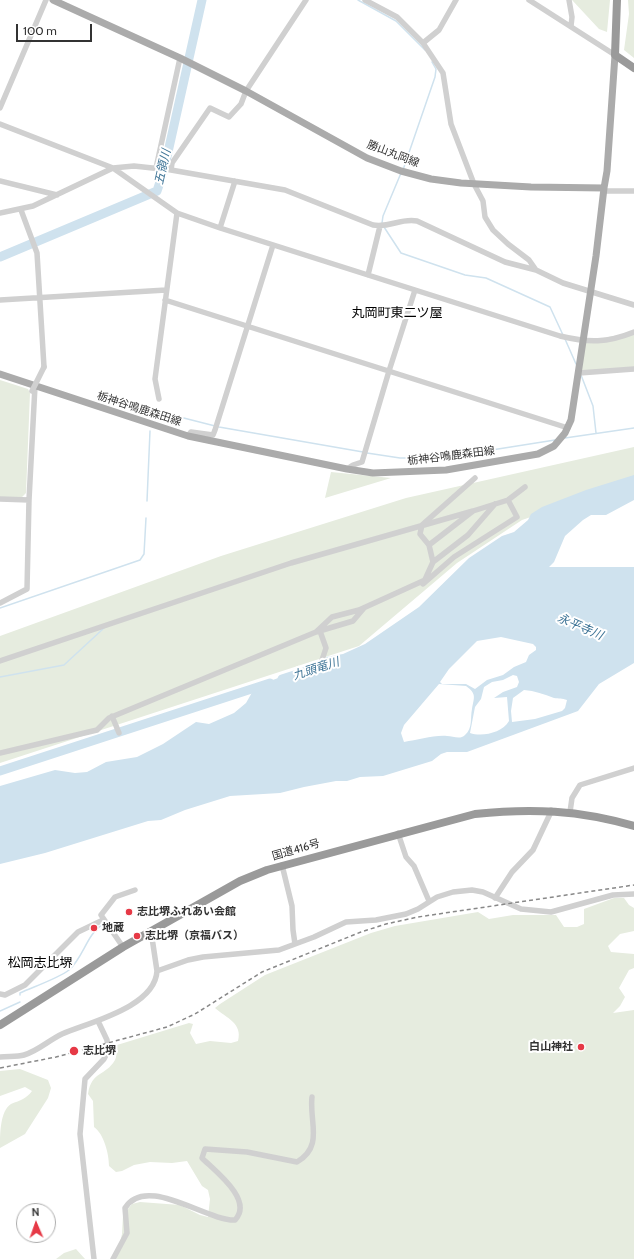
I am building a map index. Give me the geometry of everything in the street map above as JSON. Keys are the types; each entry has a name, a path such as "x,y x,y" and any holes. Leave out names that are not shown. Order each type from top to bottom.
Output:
{"highway":[{"path":"617,0 615,55 634,68"},
{"name":"国道416号","path":"0,1025 123,947 151,931 240,881 282,865 398,833 475,814 508,810 550,810 570,812 634,826"}],"main road":[{"name":"勝山丸岡線","path":"53,0 180,58 246,91 367,158 401,171 431,179 474,184 604,189"},
{"path":"604,189 607,171 615,55"},
{"name":"栃神谷鳴鹿森田線","path":"0,374 33,388 188,436 347,469 389,473 446,470 528,457 547,451 554,446 567,430 579,373 604,189"}],"street":[{"path":"0,108 46,0"},
{"path":"171,170 172,163 210,108 229,117 241,104 246,91 306,0"},
{"path":"365,0 398,17 423,43 442,72 451,124 474,184 483,201 485,217 493,230 529,260 536,270"},
{"path":"423,43 440,30 456,0"},
{"path":"528,0 615,55"},
{"path":"569,0 572,17 571,26"},
{"path":"156,168 180,58"},
{"path":"0,124 113,168 177,214 583,342 602,342 634,332"},
{"path":"0,213 21,210 33,206 113,168 134,166 171,170 285,190 380,226 386,226 402,220 418,221 505,262 536,270 563,283 634,305"},
{"path":"0,181 56,195"},
{"path":"220,228 235,181"},
{"path":"604,189 634,191"},
{"path":"0,603 27,588 33,388 44,367 35,245 21,210"},
{"path":"159,399 155,380 177,214"},
{"path":"368,275 380,226"},
{"path":"188,436 191,432 198,431 213,435 216,430 273,245"},
{"path":"0,300 166,290"},
{"path":"347,469 352,465 362,462 364,457 365,447 415,290"},
{"path":"166,300 389,371 567,430"},
{"path":"579,373 634,369"},
{"path":"433,562 428,545 420,534 422,525 475,478"},
{"path":"0,661 291,563 422,525 473,512 508,500 525,487"},
{"path":"0,498 29,500"},
{"path":"495,504 468,535 433,562 423,584 454,557 516,517 508,500"},
{"path":"428,545 473,512"},
{"path":"318,632 332,617 364,608 425,580"},
{"path":"0,753 97,730 112,716 318,632 353,621 364,608"},
{"path":"318,632 326,648 322,660"},
{"path":"112,716 119,733"},
{"path":"570,812 572,798 580,786 634,768"},
{"path":"495,898 512,872 533,850 550,814 550,810"},
{"path":"398,833 406,857 414,866 429,901"},
{"path":"282,865 292,906 295,944"},
{"path":"123,947 101,915 115,897 135,890"},
{"path":"157,971 196,958 272,952 295,944 346,922 376,920 406,914 418,909 429,901 443,894 462,891 483,892 520,909 551,912 613,894 634,894"},
{"path":"0,994 5,995 25,985 78,932 103,920"},
{"path":"0,1057 22,1056 30,1053 63,1034 121,1011 143,996 153,985 157,971 151,931"},
{"path":"94,1259 80,1134 85,1079 108,1052 107,1040 98,1021"},
{"path":"113,1259 127,1233 125,1208 133,1200 140,1197 163,1196 200,1212 226,1220 235,1220 240,1211 239,1198 202,1158 205,1149 247,1152 297,1162 308,1154 314,1139 314,1123 310,1111 312,1097"}],"shaded area":[{"path":"572,0 610,0 607,32 599,29"},
{"path":"628,0 634,0 634,58 624,50 629,14"},
{"path":"634,332 634,369 579,373 583,342"},
{"path":"0,380 28,389 30,393 26,493 21,498 0,497"},
{"path":"634,447 634,482 522,520 457,563 359,646 0,763 0,636 221,556 406,498"},
{"path":"331,472 391,478 325,498"},
{"path":"614,898 624,898 629,905 634,908 634,931 620,934 608,946 611,952 634,954 634,968 629,970 619,988 625,997 620,1006 613,1013 634,1010 634,1259 116,1259 122,1234 123,1215 132,1204 140,1202 180,1205 200,1215 208,1217 210,1199 208,1190 202,1186 187,1161 172,1163 150,1162 134,1165 122,1171 116,1172 109,1166 103,1139 98,1130 94,1127 93,1101 88,1094 92,1081 107,1069 115,1060 117,1055 117,1045 189,1023 193,1024 190,1033 196,1044 210,1041 231,1043 238,1041 239,1035 236,1025 215,1008 265,975 371,933 395,926 478,912 489,919 513,915 556,915 564,927 577,927 584,924 584,909"},
{"path":"20,1069 48,1080 51,1088 48,1098 25,1134 0,1148 1,1123 7,1107 25,1098 32,1091 25,1087 0,1096 0,1071"},
{"path":"76,1249 85,1259 56,1259 64,1253"}],"water":[{"name":"永平寺川","path":"634,475 634,500 606,515 591,515 583,520 565,536 554,562 549,567 634,567 634,663 599,684 578,711 467,752 447,752 441,754 432,761 383,776 360,777 347,781 336,781 280,793 230,796 185,810 161,820 148,821 45,853 0,864 0,786 55,770 75,773 87,772 106,762 137,757 163,744 196,722 209,724 234,713 246,703 254,689 262,684 289,674 306,674 313,670 326,657 343,654 365,644 419,607 469,558 502,536 514,532 528,520 531,514 542,507 586,490","holes":["501,637 533,644 536,647 536,650 529,655 526,662 514,667 503,675 487,680 475,689 466,684 442,684 440,682 449,669 477,641","513,675 517,676 519,682 517,687 503,692 494,698 507,697 509,721 502,728 491,733 470,733 475,707 481,699 484,687 492,682 503,680","439,684 466,686 472,691 474,699 470,726 468,732 463,736 459,738 436,736 404,742 401,733 404,725","524,690 567,700 565,708 562,711 535,719 512,722 511,711 513,698"]}],"waterway":[{"name":"五領川","path":"0,257 157,191 164,170 202,0"},
{"path":"358,0 396,21 425,50"},
{"path":"403,170 435,77 436,69 432,62"},
{"path":"382,223 383,216 401,173"},
{"path":"384,227 401,253 465,275 486,278 550,307 563,335"},
{"path":"565,339 576,364"},
{"path":"581,375 593,406 596,433"},
{"path":"172,415 219,427 363,452"},
{"path":"565,438 634,428"},
{"path":"147,501 150,431"},
{"path":"367,453 400,458 441,458 555,440"},
{"path":"0,608 140,560 144,554 146,518"},
{"path":"0,677 64,665 104,628"},
{"name":"九頭竜川","path":"282,679 325,665"},
{"name":"九頭竜川","path":"0,771 270,683"},
{"path":"20,995 20,993 53,979 69,970 78,959 92,934 102,925"},
{"path":"0,1011 20,1002"}],"railway":[{"path":"0,1068 56,1057 167,1027 195,1014 262,972 361,932 386,924 418,917 634,885"}],"place":[{"name":"志比堺ふれあい会館","path":"129,912"},
{"name":"地蔵","path":"94,928"},
{"name":"志比堺（京福バス）","path":"137,936"},
{"name":"白山神社","path":"581,1047"},
{"name":"志比堺","path":"74,1051"}],"district":[{"name":"丸岡町東二ツ屋","path":"397,313"},
{"name":"松岡志比堺","path":"40,963"}]}
